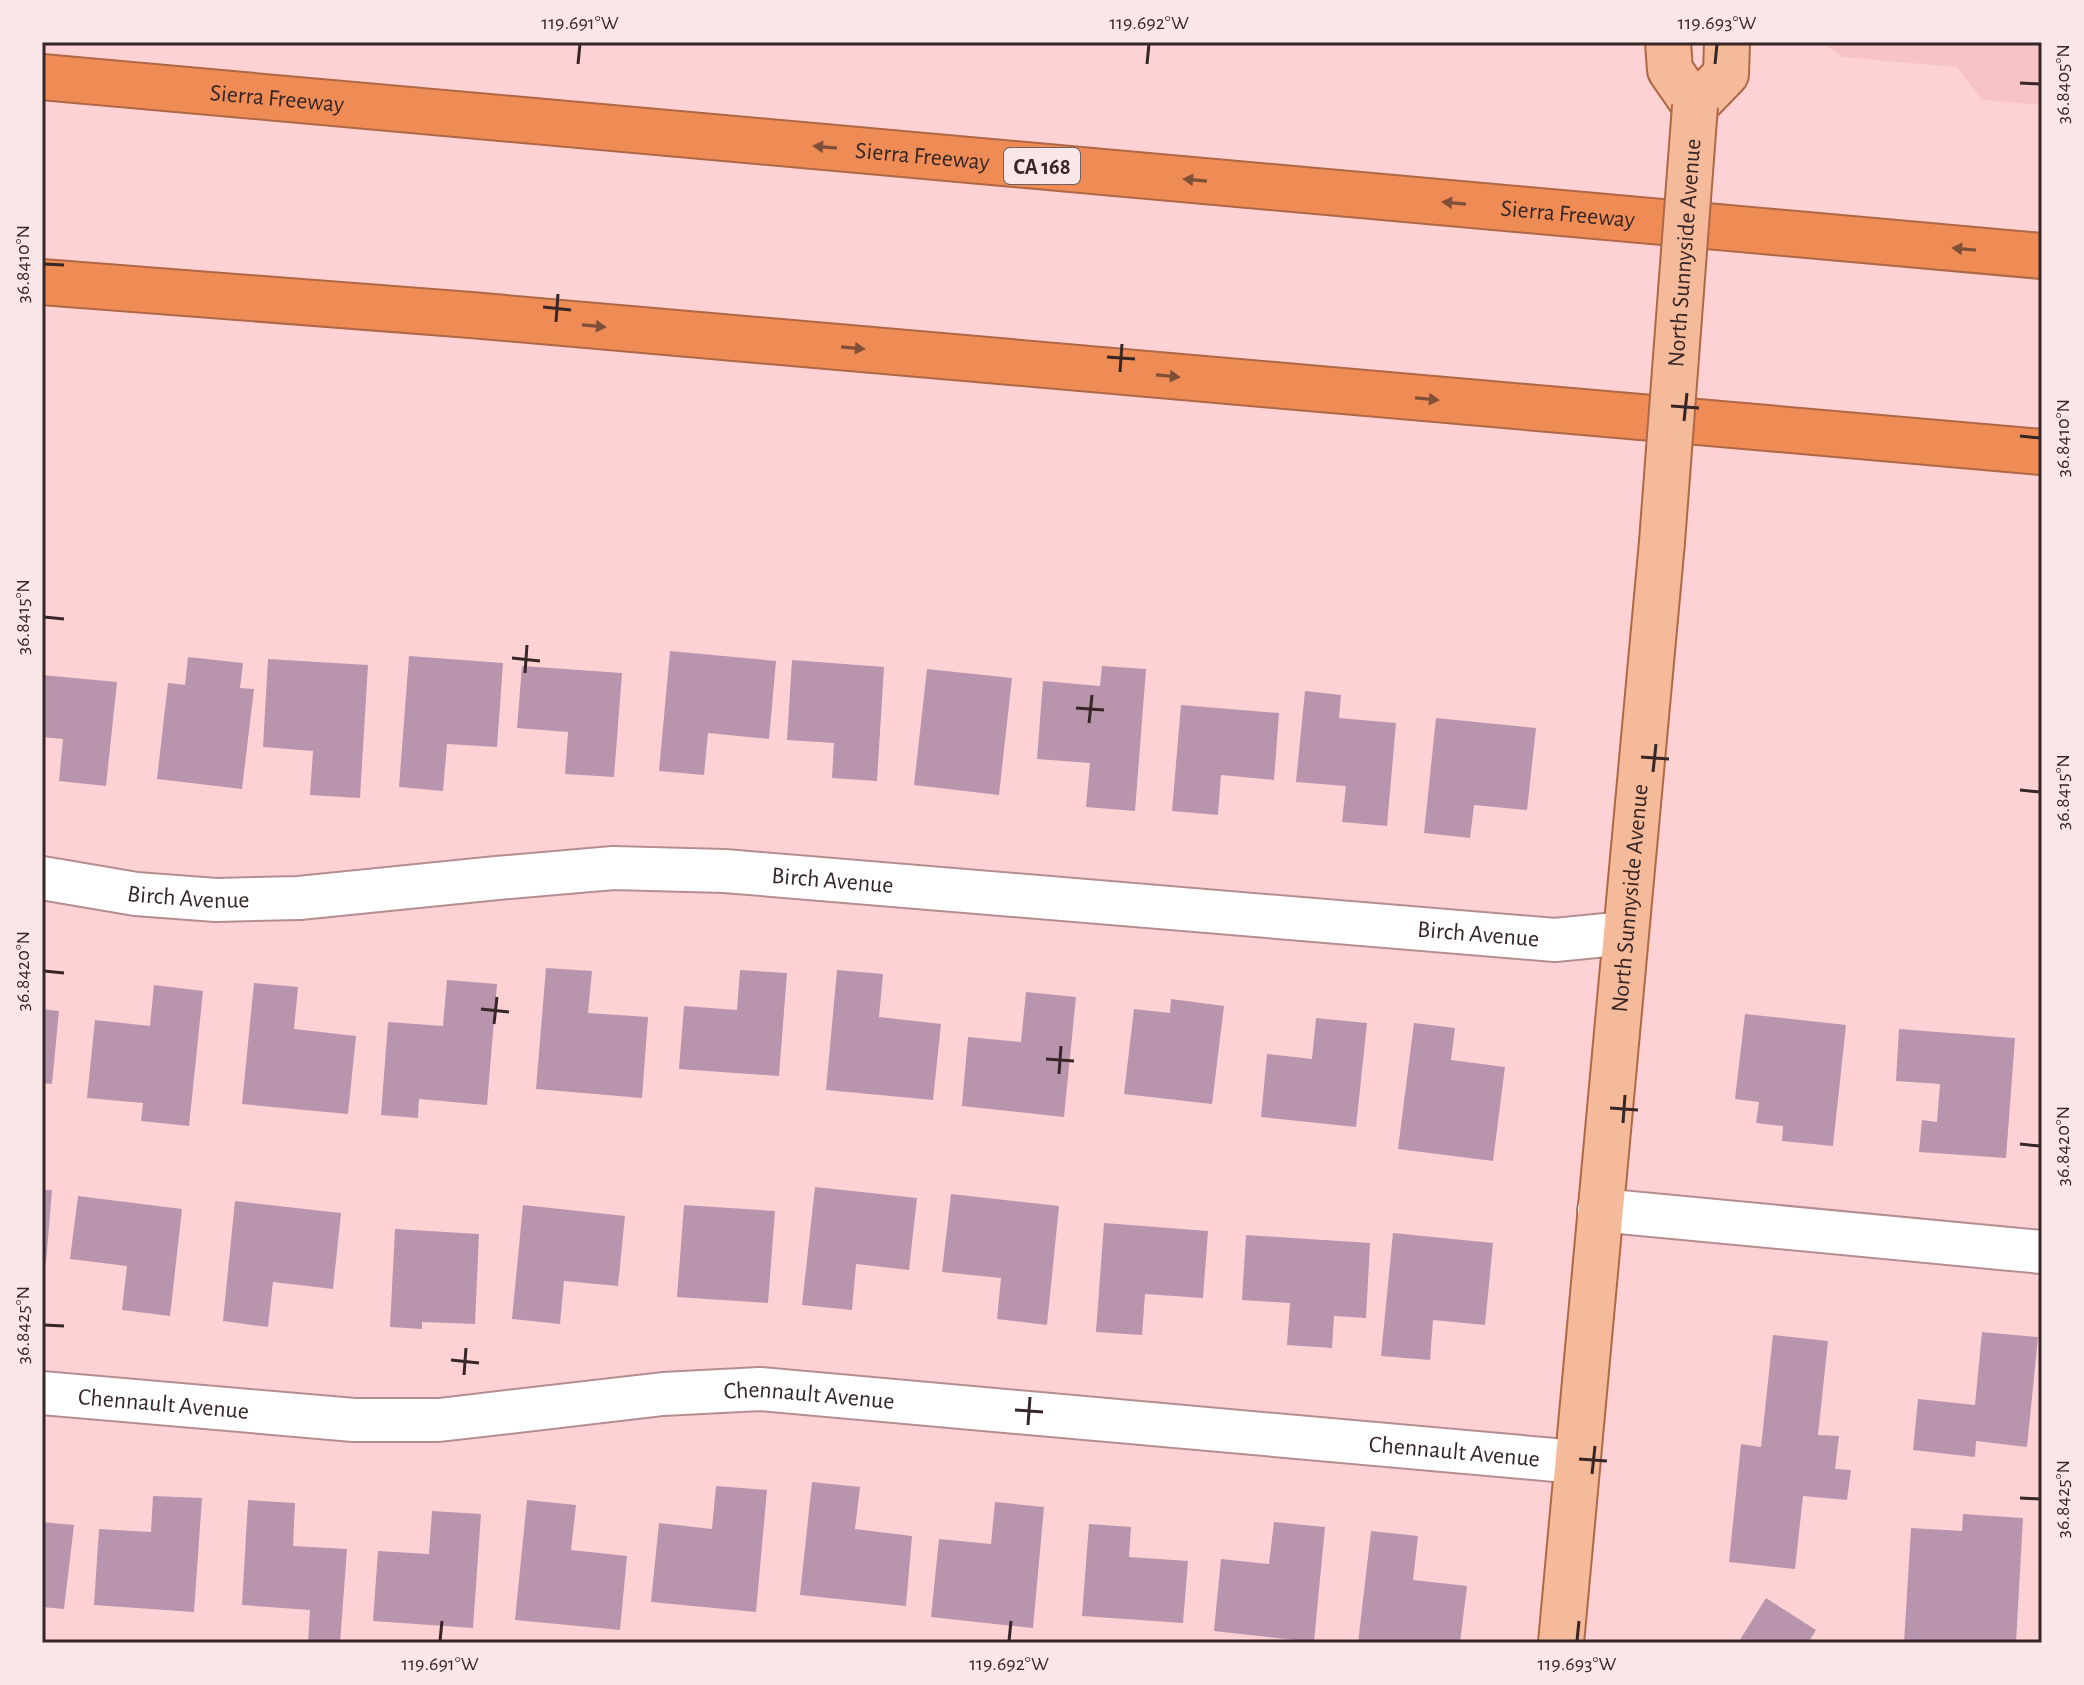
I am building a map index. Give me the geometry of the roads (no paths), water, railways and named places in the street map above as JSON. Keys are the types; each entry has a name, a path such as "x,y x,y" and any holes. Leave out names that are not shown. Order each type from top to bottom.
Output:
{"highway":[{"name":"Sierra Freeway","path":"42,77 2042,256"},
{"path":"42,282 471,315 2042,452"},
{"path":"42,310 471,315"}],"main road":[{"name":"North Sunnyside Avenue","path":"1561,1643 1662,542 1695,106 1670,70 1668,42"},
{"name":"North Sunnyside Avenue","path":"1695,106 1726,74 1727,42"}],"street":[{"name":"Birch Avenue","path":"42,878 136,894 216,900 299,898 613,868 725,871 1555,940 1626,933"},
{"path":"1599,1210 2042,1252"},
{"name":"Chennault Avenue","path":"42,1393 354,1420 439,1420 663,1394 760,1389 1577,1462"}]}
